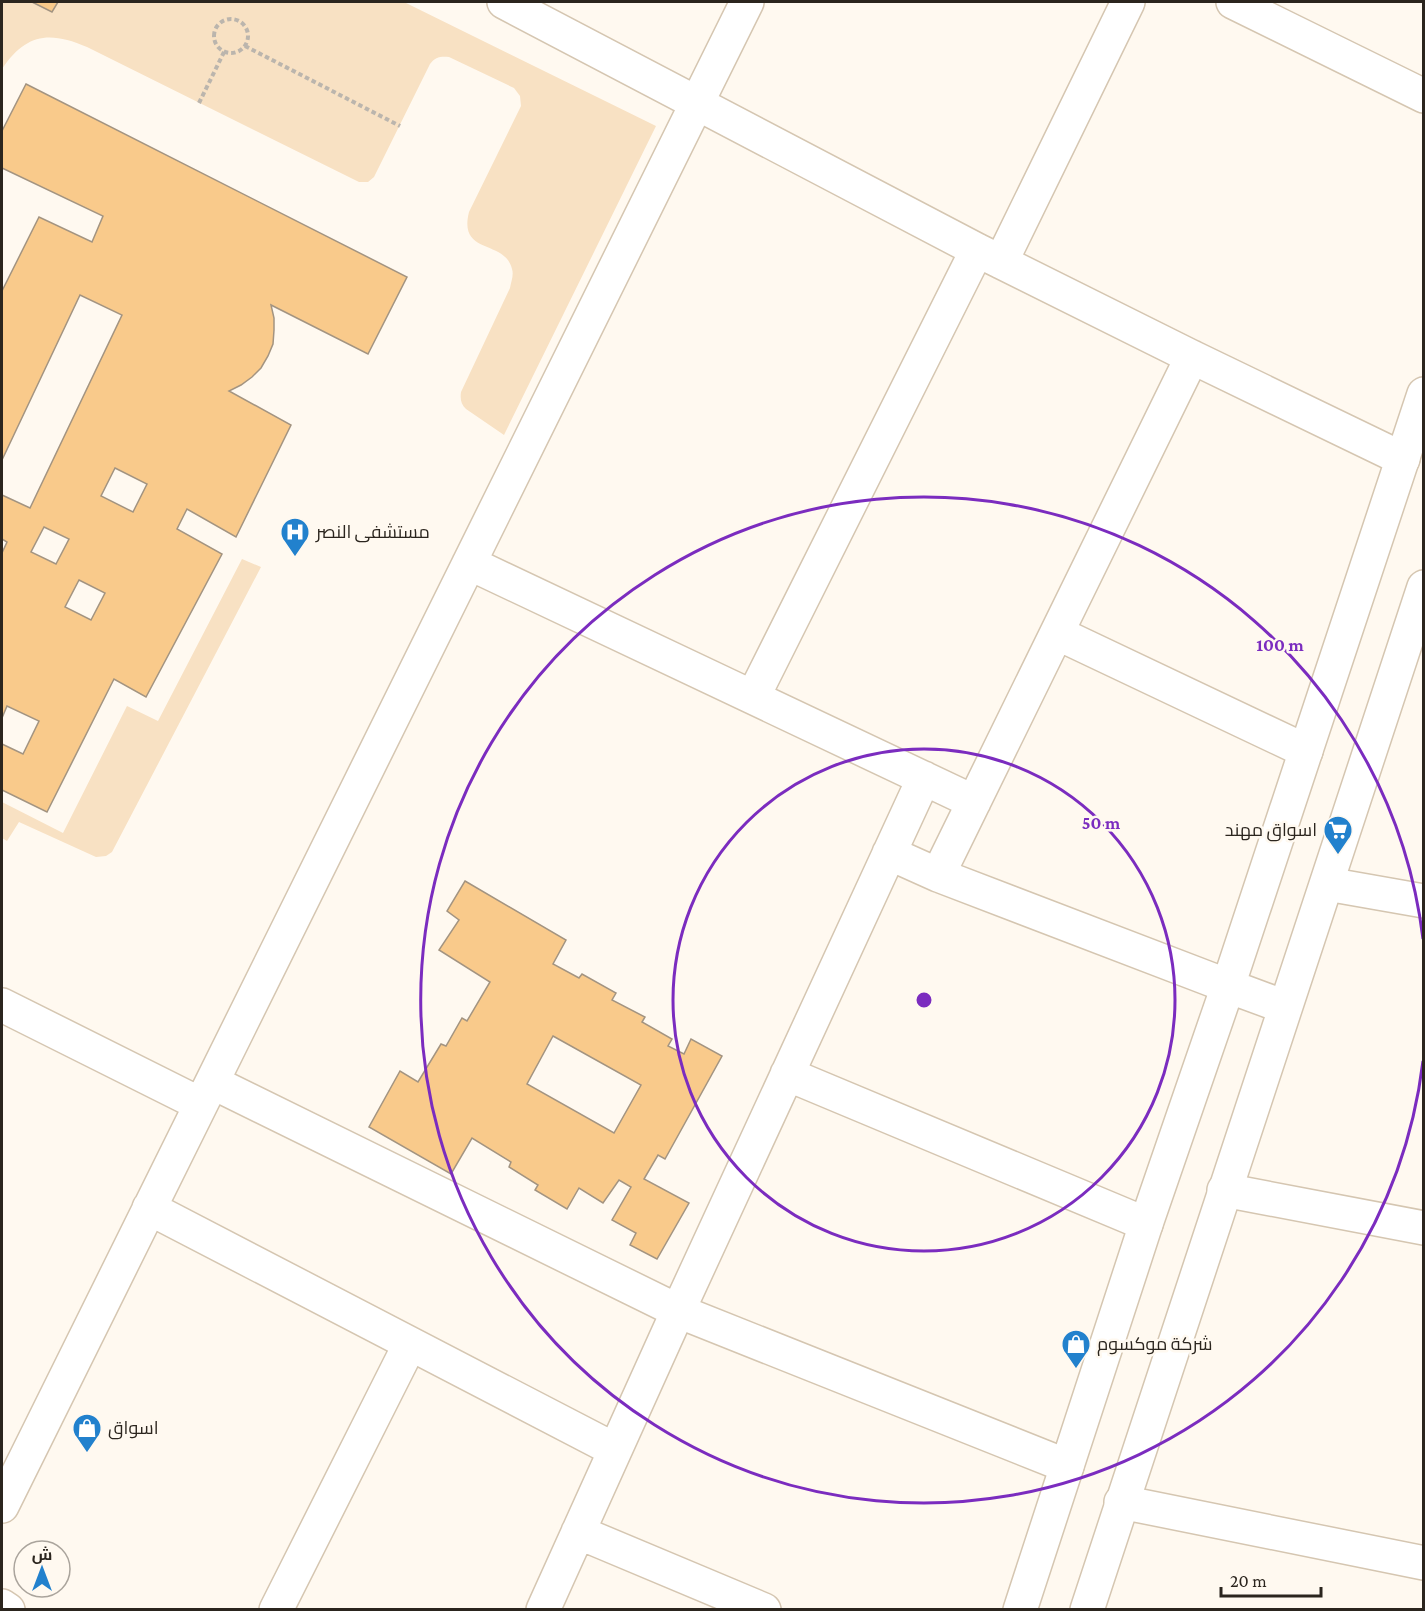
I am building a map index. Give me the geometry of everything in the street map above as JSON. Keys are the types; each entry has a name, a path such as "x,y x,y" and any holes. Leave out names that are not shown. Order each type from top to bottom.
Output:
{"street":[{"path":"504,2 989,256 1403,459"},
{"path":"2,1506 747,2"},
{"path":"753,697 1128,2"},
{"path":"1233,2 1424,96"},
{"path":"938,875 1192,357"},
{"path":"1020,1610 1146,1224 1228,986 1424,394"},
{"path":"469,563 974,802"},
{"path":"1087,1610 1424,587"},
{"path":"1057,633 1306,751"},
{"path":"543,1610 924,778"},
{"path":"889,853 938,875 1285,1007"},
{"path":"1327,884 1424,901"},
{"path":"2,1005 206,1093 678,1311 1067,1466"},
{"path":"788,1074 1146,1224"},
{"path":"1224,1190 1424,1228"},
{"path":"149,1208 615,1450"},
{"path":"276,1610 410,1344"},
{"path":"1121,1502 1424,1563"},
{"path":"578,1532 764,1610"},
{"path":"2,1606 8,1610"}],"path":[{"path":"227,19 238,20 243,24 248,35 245,46 236,52 224,52 216,45 213,34 218,24 227,19"},
{"path":"245,46 400,126"},
{"path":"199,103 224,52"}],"shaded area":[{"path":"2,2 404,2 656,126 504,435 466,409 462,403 461,392 510,288 513,274 508,260 476,241 470,235 467,226 469,212 521,106 520,96 514,88 449,57 436,58 430,64 374,177 368,182 359,182 74,42 50,37 40,38 20,48 2,69"},
{"path":"242,559 261,567 112,852 106,856 96,857 19,822 7,841 2,838 2,802 63,833 127,706 158,721"}],"building":[{"path":"32,2 58,2 52,12"},
{"path":"26,84 407,277 368,354 271,305 274,330 273,344 268,356 252,377 229,391 291,425 236,537 187,509 177,529 222,554 146,697 114,679 47,812 2,790 2,744 23,754 39,721 7,706 2,718 2,553 7,542 2,539 2,495 30,508 122,315 80,295 2,460 2,291 39,217 92,242 103,216 2,168 2,131","holes":["115,468 147,484 133,512 101,496","44,527 69,539 56,564 31,552","79,580 105,593 91,620 65,607"]},
{"path":"465,881 566,940 553,964 579,978 582,974 616,993 612,1000 645,1017 642,1022 672,1039 668,1046 684,1054 691,1039 722,1056 665,1159 658,1155 644,1179 689,1203 657,1259 630,1245 636,1233 612,1220 631,1187 619,1180 603,1203 579,1188 567,1209 535,1190 538,1185 509,1167 511,1162 472,1138 451,1174 369,1127 400,1071 418,1082 441,1044 446,1046 462,1018 467,1021 490,982 439,950 459,920 447,911","holes":["553,1036 641,1085 614,1133 527,1084"]}],"place":[{"name":"مستشفى النصر","path":"295,558"},
{"name":"اسواق مهند","path":"1338,856"},
{"name":"شركة موكسوم","path":"1076,1370"},
{"name":"اسواق","path":"87,1454"}]}
